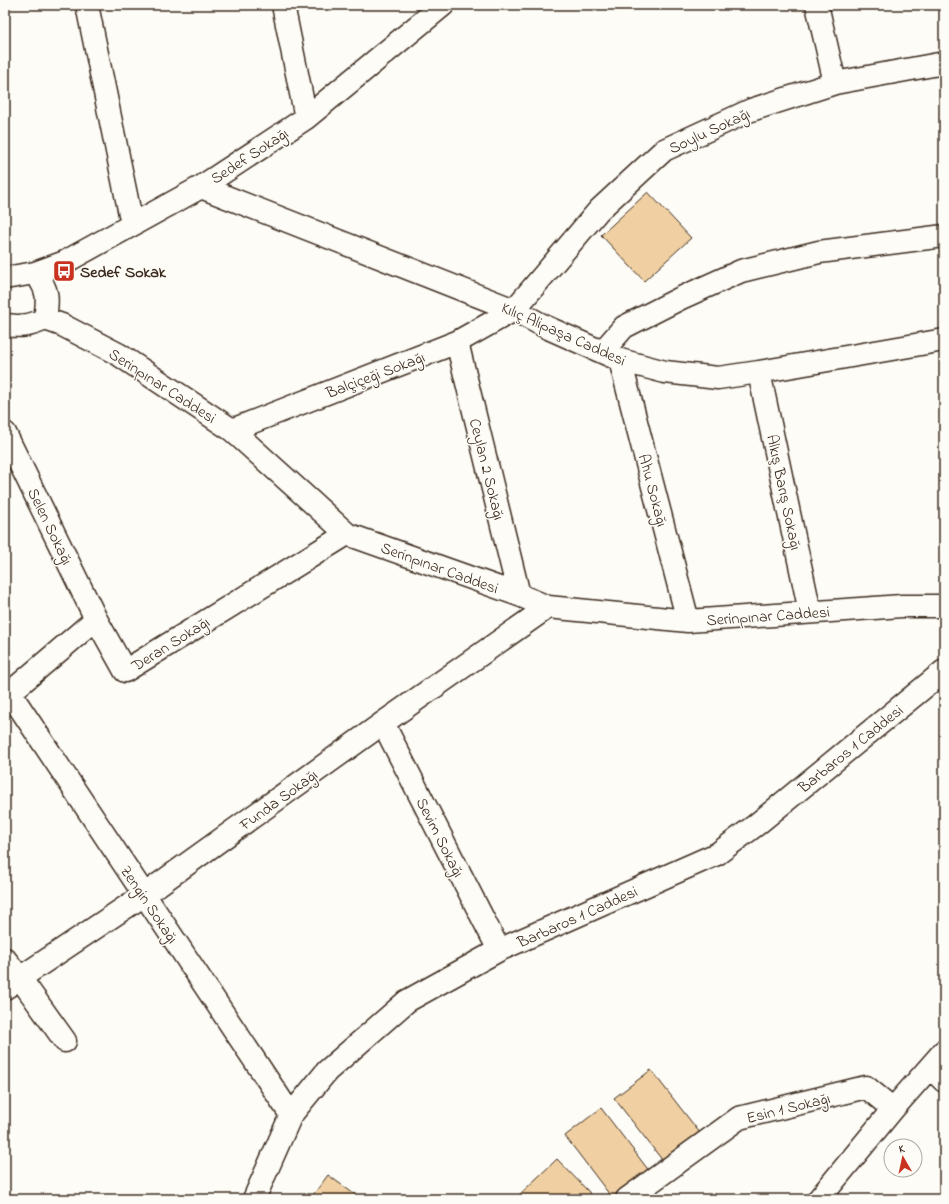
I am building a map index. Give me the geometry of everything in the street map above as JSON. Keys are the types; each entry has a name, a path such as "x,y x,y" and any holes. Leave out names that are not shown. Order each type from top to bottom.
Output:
{"street":[{"path":"87,5 132,224"},
{"path":"284,5 306,118"},
{"name":"Sedef Sokağı","path":"35,273 65,262 201,187 306,118 443,5"},
{"path":"817,5 835,83"},
{"name":"Soylu Sokağı","path":"514,310 598,210 664,150 751,110 835,83 944,62"},
{"name":"Kılıç Alipaşa Caddesi","path":"201,187 514,310 546,327 611,356 665,372 718,378 944,340"},
{"path":"611,356 624,327 681,298 741,271 819,252 944,236"},
{"path":"5,278 35,273 43,283 48,300 45,319 32,324 18,326 5,325"},
{"name":"Balçiçeği Sokağı","path":"232,430 457,342 514,310"},
{"name":"Serinpınar Caddesi","path":"45,319 62,325 118,354 232,430 347,534 519,595 548,607 688,621 902,606 944,606"},
{"name":"Ceylan 2 Sokağı","path":"457,342 519,595"},
{"name":"Ahu Sokağı","path":"611,356 688,621"},
{"name":"Alkış Barış Sokağı","path":"759,372 810,612"},
{"name":"Selen Sokağı","path":"5,433 96,619"},
{"name":"Deran Sokağı","path":"96,619 125,671 347,534"},
{"name":"Funda Sokağı","path":"12,983 144,895 548,607"},
{"path":"8,695 96,619"},
{"name":"Barbaros 1 Caddesi","path":"257,1198 291,1115 327,1071 407,1001 499,950 717,854 756,825 944,671"},
{"name":"Zengin Sokağı","path":"8,695 291,1115"},
{"name":"Sevim Sokağı","path":"384,723 499,950"},
{"path":"5,959 12,983 65,1041"},
{"path":"819,1199 893,1110 937,1074 944,1051"},
{"name":"Esin 1 Sokağı","path":"627,1199 739,1118 866,1087 893,1110"}],"building":[{"path":"648,192 691,238 644,281 601,235"},
{"path":"651,1070 700,1133 663,1161 614,1098"},
{"path":"601,1108 650,1172 615,1199 613,1199 565,1136"},
{"path":"557,1159 589,1192 592,1199 522,1199 519,1195"},
{"path":"328,1175 361,1199 310,1199"}],"place":[{"name":"Sedef Sokak","path":"64,271"}]}
